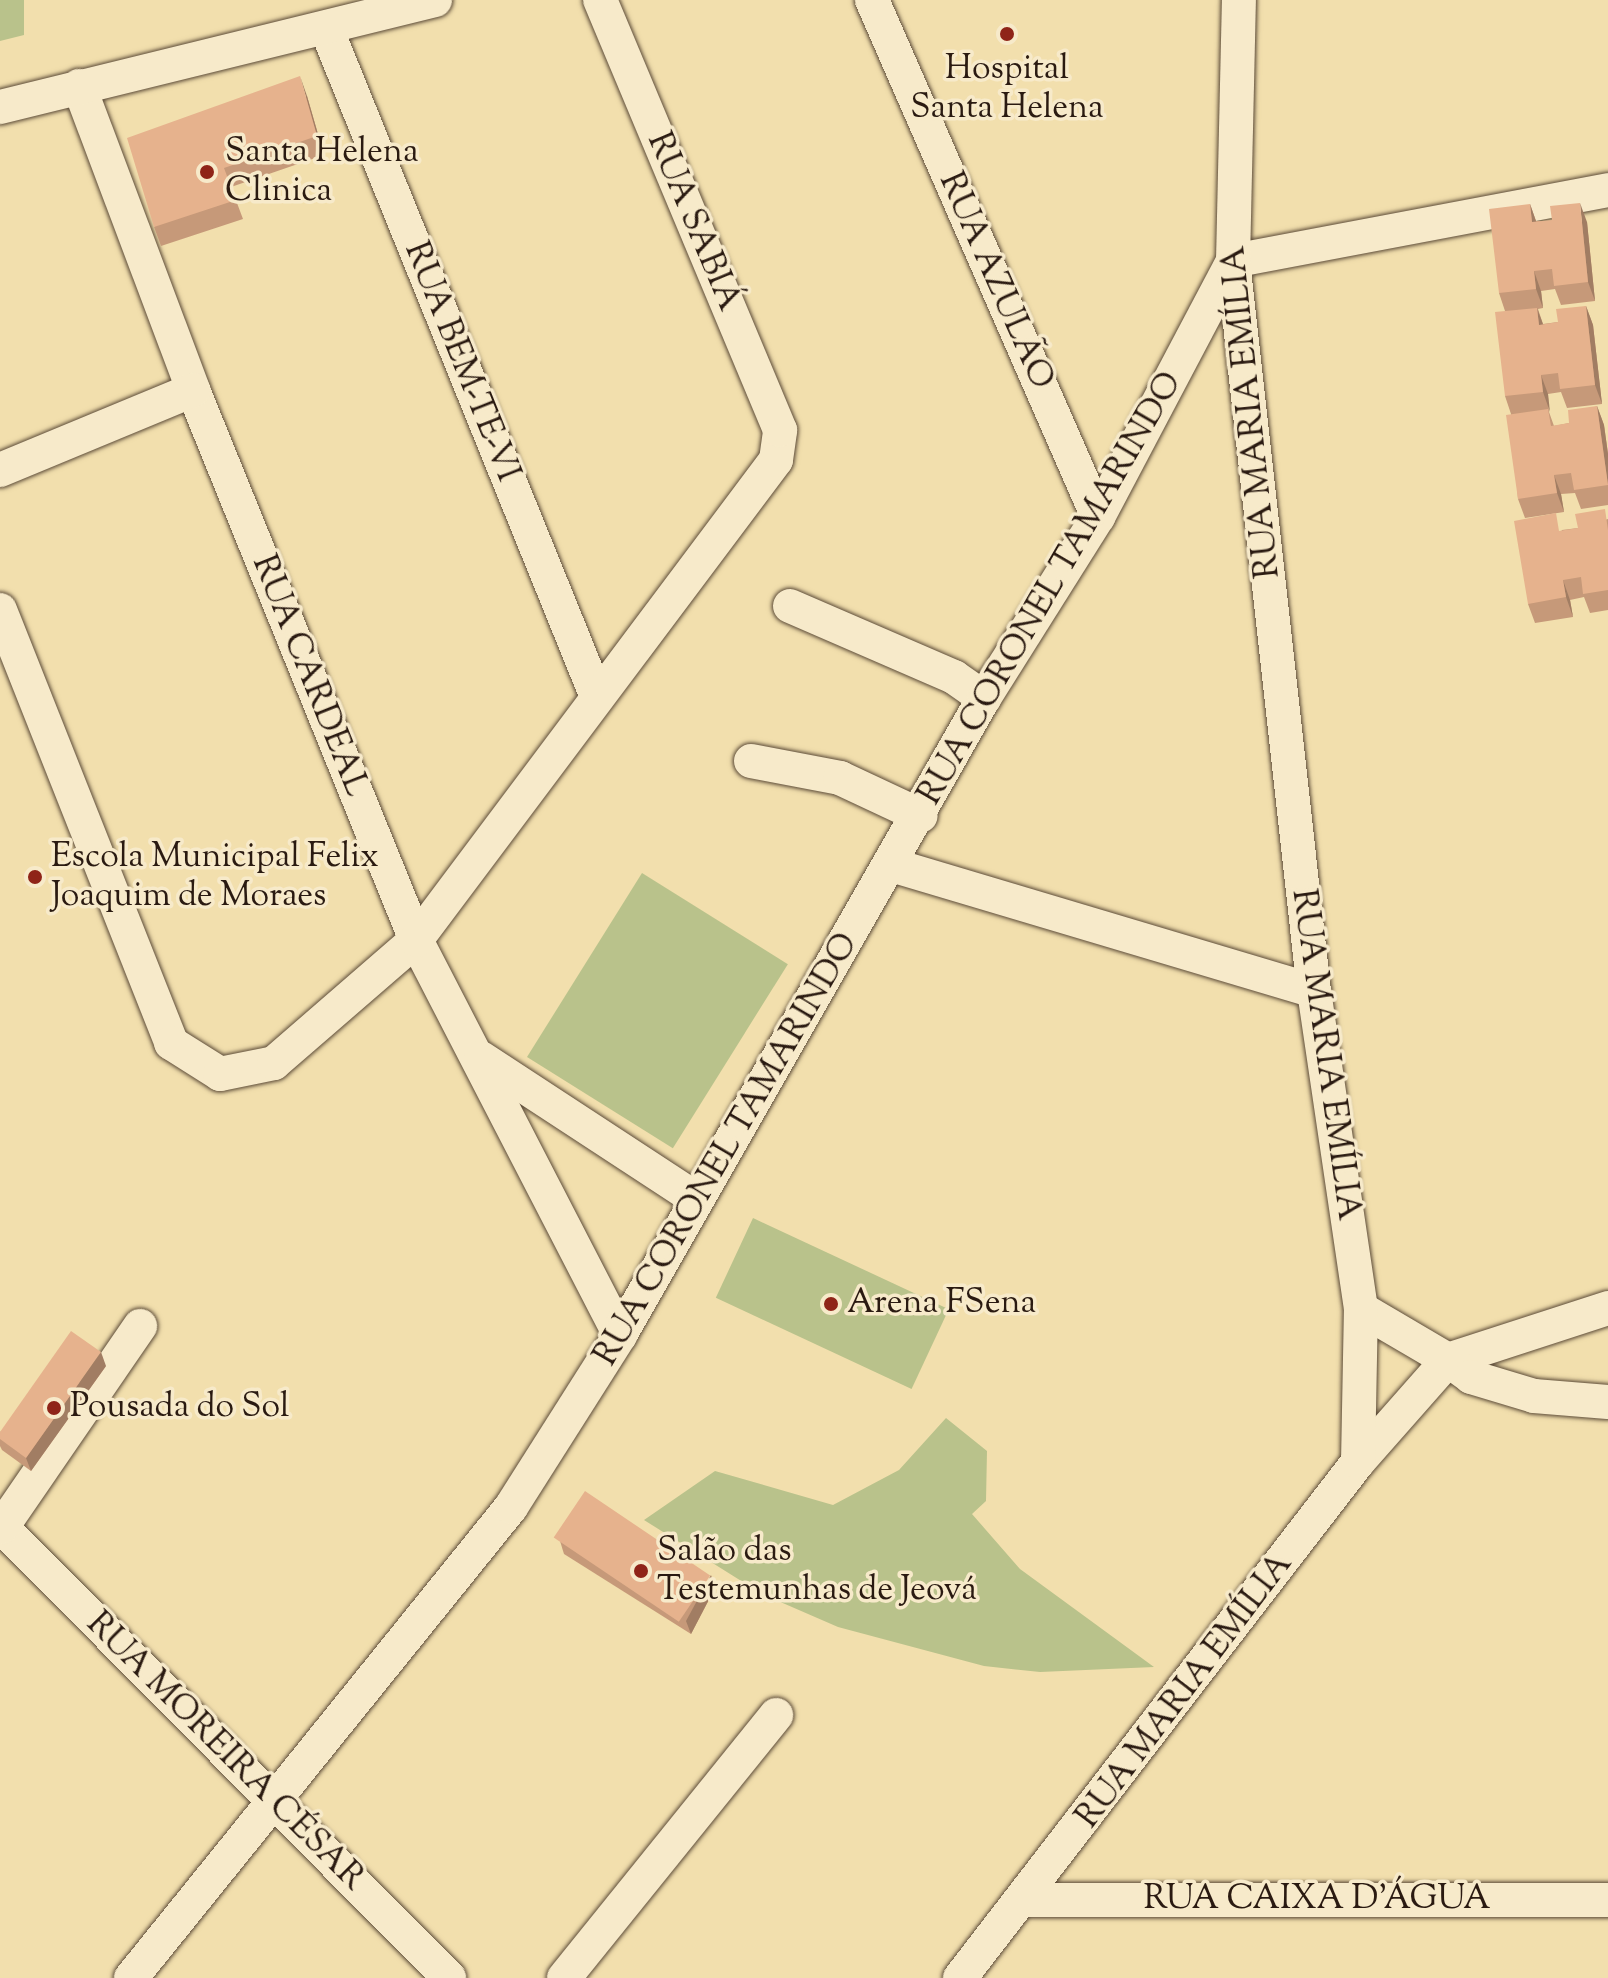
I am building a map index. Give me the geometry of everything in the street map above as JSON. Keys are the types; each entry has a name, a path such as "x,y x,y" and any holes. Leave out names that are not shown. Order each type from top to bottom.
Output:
{"street":[{"path":"0,107 435,0"},
{"name":"RUA SABIÁ","path":"597,697 780,445 780,430 600,0"},
{"name":"RUA AZULÃO","path":"872,0 1098,517"},
{"name":"RUA MARIA EMÍLIA","path":"960,1978 1026,1900 1358,1462 1361,1309 1314,991 1233,261 1239,0"},
{"name":"RUA BEM-TE-VI","path":"326,28 597,697"},
{"name":"RUA CARDEAL","path":"79,86 193,390 416,940 620,1335"},
{"path":"1233,261 1608,190"},
{"name":"RUA CORONEL TAMARINDO","path":"131,1978 511,1507 620,1335 695,1198 895,866 984,698 1098,517 1233,261"},
{"path":"0,470 193,390"},
{"path":"790,606 954,677 984,698"},
{"path":"0,610 171,1043 190,1061 220,1074 274,1063 416,940 597,697"},
{"path":"751,761 840,778 921,816"},
{"path":"895,866 1314,991"},
{"path":"478,1056 695,1198"},
{"path":"1358,1462 1448,1360 1608,1308"},
{"path":"1361,1309 1471,1377 1534,1396 1608,1402"},
{"path":"1,1526 140,1326"},
{"name":"RUA MOREIRA CÉSAR","path":"1,1526 449,1978"},
{"path":"564,1978 776,1715"},
{"name":"RUA CAIXA D'ÁGUA","path":"1026,1900 1608,1900"}],"green space":[{"path":"0,0 24,0 24,35 0,41"},
{"path":"642,873 788,964 673,1148 527,1057"},
{"name":"Arena FSena","path":"753,1218 949,1309 912,1389 716,1298"},
{"path":"946,1418 987,1451 986,1501 972,1514 1020,1569 1154,1667 1040,1672 984,1666 838,1627 762,1594 644,1520 715,1471 833,1505 899,1470"}],"building":[{"name":"Santa Helena Clinica","path":"300,76 317,136 224,168 236,200 154,227 127,138"},
{"path":"1580,203 1588,282 1554,286 1552,269 1534,271 1536,289 1499,293 1489,209 1530,204 1532,222 1552,220 1550,206"},
{"path":"1586,306 1595,385 1560,389 1558,373 1541,375 1543,392 1505,396 1495,312 1537,308 1539,325 1558,322 1556,309"},
{"path":"1597,406 1608,485 1574,490 1571,473 1554,475 1557,493 1518,499 1506,415 1548,409 1551,426 1569,423 1568,410"},
{"path":"1605,509 1608,590 1583,594 1581,577 1563,580 1566,597 1528,604 1514,521 1556,513 1559,531 1578,528 1575,514"},
{"name":"Pousada do Sol","path":"71,1331 101,1352 26,1458 0,1439 0,1432"},
{"name":"Salão das Testemunhas de Jeová","path":"585,1491 710,1575 679,1622 554,1537"}],"place":[{"name":"Hospital Santa Helena","path":"1007,34"},
{"name":"Santa Helena Clinica","path":"207,172"},
{"name":"Escola Municipal Felix Joaquim de Moraes","path":"35,877"},
{"name":"Arena FSena","path":"831,1304"},
{"name":"Pousada do Sol","path":"54,1408"},
{"name":"Salão das Testemunhas de Jeová","path":"641,1571"}]}
